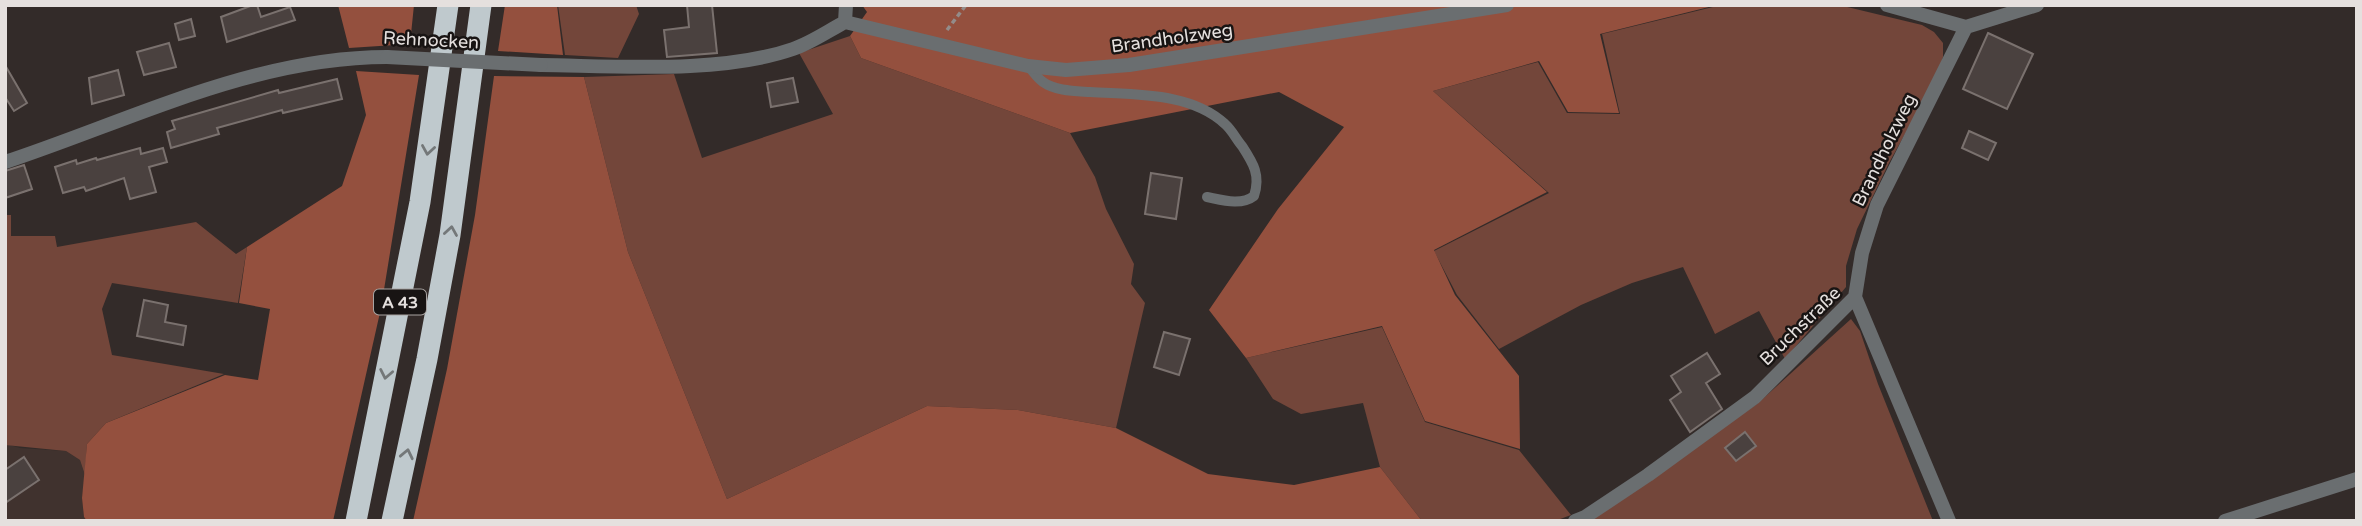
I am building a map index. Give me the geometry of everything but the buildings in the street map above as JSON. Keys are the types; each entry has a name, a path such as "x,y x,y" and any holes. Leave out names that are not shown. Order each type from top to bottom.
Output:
{"highway":[{"name":"A 43","path":"356,521 420,202 448,5"},
{"name":"A 43","path":"392,521 427,359 450,235 481,5"}],"street":[{"path":"845,22 846,5"},
{"name":"Brandholzweg","path":"845,22 1028,66 1066,70 1129,65 1507,5"},
{"path":"1887,5 1966,27 2037,5"},
{"name":"Rehnocken","path":"5,162 217,87 324,60 387,57 541,65 657,66 757,59 795,48 845,22"},
{"name":"Brandholzweg","path":"1856,297 1862,253 1877,205 1966,27"},
{"name":"Bruchstraße","path":"1575,521 1648,475 1755,397 1856,297 1949,521"},
{"path":"2225,521 2357,479"}],"lane":[{"path":"1028,66 1042,81 1053,87 1161,98 1189,104 1214,116 1227,126 1252,160 1258,180 1254,196 1249,200 1243,202 1207,197"}],"path":[{"path":"937,43 966,5"}],"shaded area":[{"path":"338,5 414,5 410,44 349,48"},
{"path":"505,5 557,5 563,55 498,51"},
{"path":"558,5 636,5 639,14 618,58 565,55"},
{"path":"862,5 1717,5 1600,34 1619,113 1568,112 1539,61 1433,91 1547,192 1434,250 1455,295 1519,376 1520,449 1425,421 1382,326 1246,358 1209,310 1278,209 1344,127 1279,92 1070,133 861,58 850,36 867,12"},
{"path":"1721,5 1839,5 1922,25 1934,32 1943,43 1943,57 1938,74 1889,163 1857,229 1846,266 1846,287 1785,359 1759,311 1715,334 1683,267 1632,283 1581,305 1499,349 1457,295 1434,251 1549,193 1433,91 1538,62 1567,113 1620,114 1602,34"},
{"path":"850,36 861,58 1070,133 1095,177 1106,209 1134,264 1131,284 1145,303 1116,428 1018,410 927,406 727,499 628,252 584,77 674,74 702,158 833,114 799,53"},
{"path":"356,71 419,75 381,308 333,521 87,521 82,498 87,444 106,423 225,375 258,380 270,309 239,303 247,247 342,186 366,115"},
{"path":"494,76 584,77 628,252 727,499 927,406 1018,410 1116,428 1208,474 1294,485 1380,467 1422,521 413,521 447,369 475,215"},
{"path":"5,215 11,215 11,236 55,236 57,247 196,222 236,254 247,247 238,303 112,283 102,309 112,355 224,374 106,423 87,444 85,475 80,460 66,451 5,445"},
{"path":"1851,319 1860,331 1878,384 1933,521 1584,521 1757,404"},
{"path":"1382,327 1425,422 1519,450 1571,515 1555,521 1422,521 1380,467 1363,403 1301,414 1273,399 1246,358"},
{"path":"7,444 20,448 66,451 80,460 85,475 82,498 87,521 5,521"}]}
